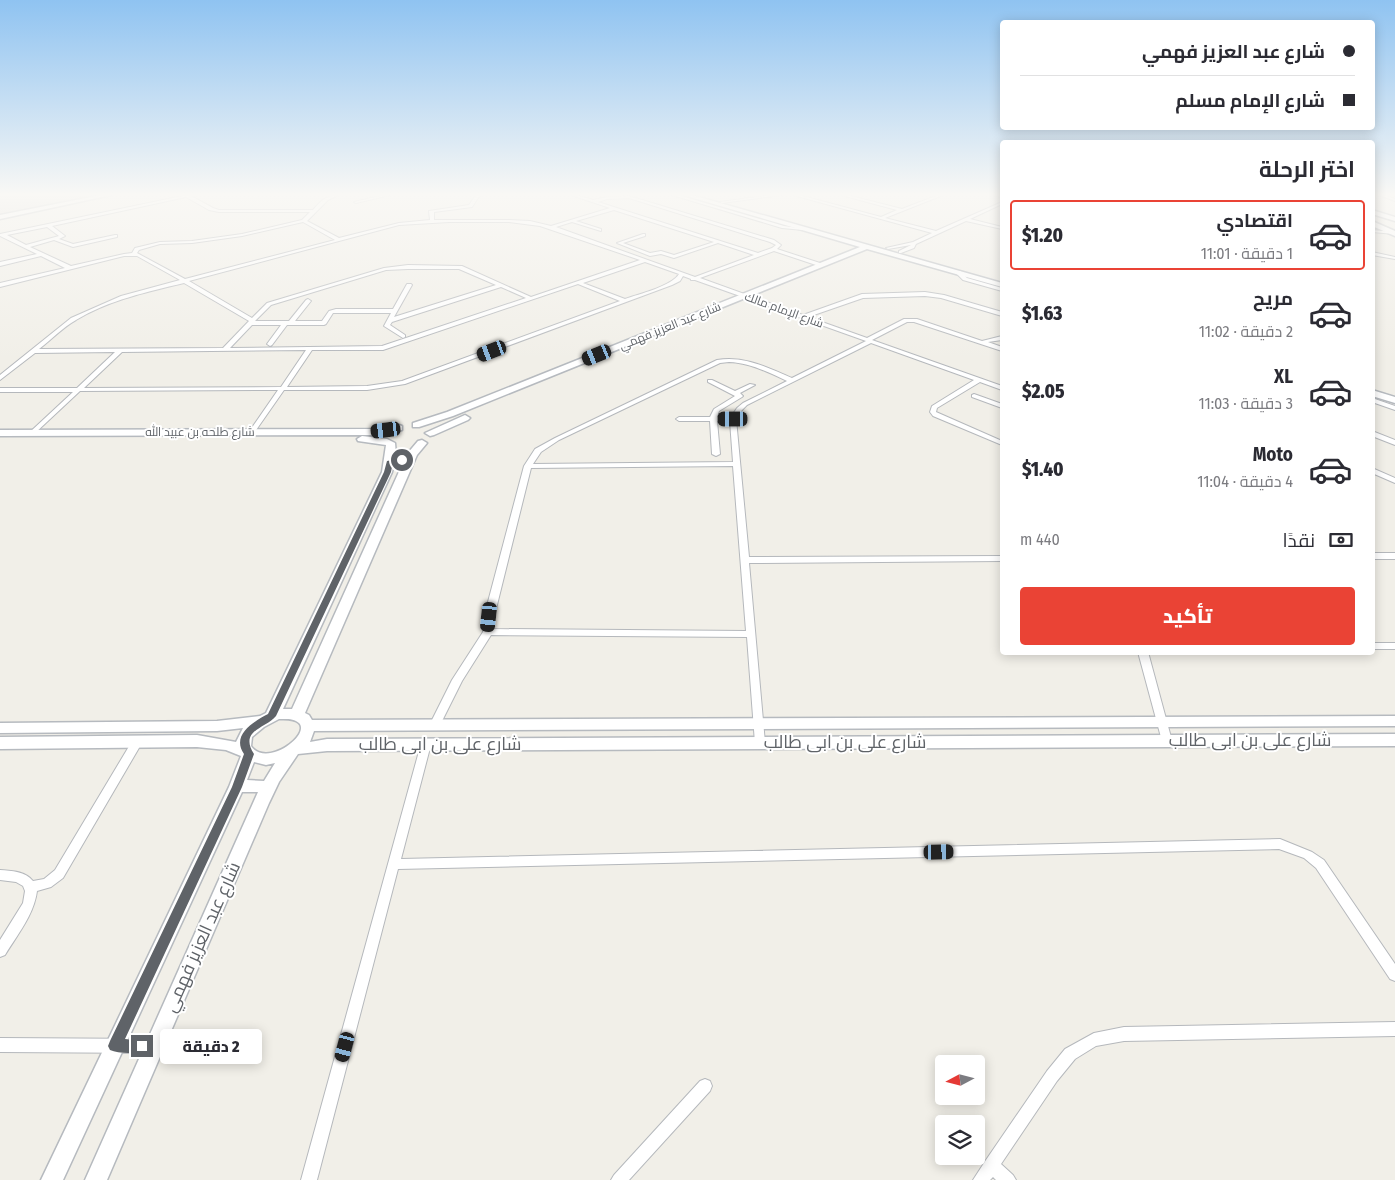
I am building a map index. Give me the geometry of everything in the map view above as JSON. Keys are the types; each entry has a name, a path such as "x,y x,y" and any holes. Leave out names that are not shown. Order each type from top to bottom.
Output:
{"street":[{"path":"35,250 70,268"},
{"path":"134,254 136,250"},
{"name":"شارع الإمام مالك","path":"0,378 73,320 96,308 123,298 301,250"},
{"name":"شارع الإمام مالك","path":"613,250 1000,387"},
{"path":"636,250 650,255 660,252 674,257 694,250"},
{"path":"743,250 759,255"},
{"path":"693,279 774,250"},
{"path":"774,250 821,265"},
{"name":"شارع عبد العزيز فهمي","path":"399,428 416,425 450,414 858,250"},
{"path":"878,250 1000,280"},
{"name":"شارع عبد العزيز فهمي","path":"302,720 306,695 409,461 416,448 426,438 460,419 878,250"},
{"path":"895,250 1000,284"},
{"path":"901,252 905,250"},
{"path":"1375,252 1395,255"},
{"path":"0,264 42,254"},
{"path":"0,285 134,254 141,255 250,322 324,323 332,312 336,311 395,311"},
{"path":"847,255 858,258"},
{"path":"34,351 374,349 391,347 643,261"},
{"path":"224,350 264,307 275,301 393,268 460,267 532,299"},
{"path":"955,270 965,278 1000,289"},
{"path":"0,390 367,388 403,383 670,284 678,280 681,274"},
{"path":"670,284 700,282"},
{"path":"579,283 626,301"},
{"path":"403,336 387,326 408,285"},
{"path":"389,321 502,285"},
{"path":"803,317 862,296 925,294 942,296 1000,313"},
{"path":"270,344 308,301"},
{"path":"760,743 736,464 733,419 735,414 745,404 793,381 906,320 920,321 1000,348"},
{"path":"979,341 1000,339"},
{"path":"252,432 310,349"},
{"path":"32,433 121,350"},
{"path":"434,726 457,680 488,632 489,617 528,466 538,451 547,444 719,361 745,361 793,381"},
{"path":"979,380 934,407 933,412 935,415 1000,442"},
{"path":"710,381 740,396 716,410 713,419 716,454"},
{"path":"736,393 752,385"},
{"path":"1375,389 1395,395"},
{"path":"1375,394 1395,400"},
{"path":"974,396 1000,405"},
{"path":"1375,401 1395,408"},
{"path":"450,414 451,419 460,419"},
{"path":"679,419 733,419"},
{"path":"416,425 423,427 426,438"},
{"path":"248,753 244,747 245,736 266,718 282,694 387,472 390,461 389,444 386,439 387,434 399,428"},
{"name":"شارع طلحه بن عبيد الله","path":"0,440 354,435 399,428"},
{"name":"شارع طلحه بن عبيد الله","path":"0,433 252,432 354,435 389,444 410,446 426,438"},
{"path":"1375,434 1395,443"},
{"path":"390,461 409,461"},
{"path":"528,466 736,464"},
{"path":"1375,471 1395,481"},
{"path":"1375,556 1395,556"},
{"path":"744,560 1000,558"},
{"path":"488,632 751,634"},
{"path":"1375,646 1395,646"},
{"path":"1144,655 1167,741"},
{"path":"282,694 293,697 306,695"},
{"path":"0,728 206,726 285,714 302,720 308,734 293,750 267,759 227,745 197,741 0,742"},
{"name":"شارع على بن ابى طالب","path":"302,720 346,726 1395,721"},
{"path":"197,741 205,732 206,726"},
{"path":"340,745 338,736 346,726"},
{"name":"شارع على بن ابى طالب","path":"293,750 315,745 1395,740"},
{"path":"32,888 47,883 59,874 138,741"},
{"path":"309,1180 426,744"},
{"name":"شارع عبد العزيز فهمي","path":"96,1180 267,788 293,750"},
{"name":"شارع عبد العزيز فهمي","path":"52,1180 237,787 248,753"},
{"path":"237,787 254,785 267,788"},
{"path":"394,864 1280,844 1308,855 1320,864 1395,975"},
{"path":"0,876 21,877 28,881 32,888 32,896 28,906 0,951"},
{"path":"981,1180 1070,1054 1094,1040 1124,1034 1395,1029"},
{"path":"0,1045 155,1046"},
{"path":"619,1180 705,1086"},
{"path":"991,1165 1008,1180"}],"route":[{"path":"142,1046 115,1046 237,787 249,754 244,747 245,736 254,726 272,716 387,472 390,461 402,460"}]}
